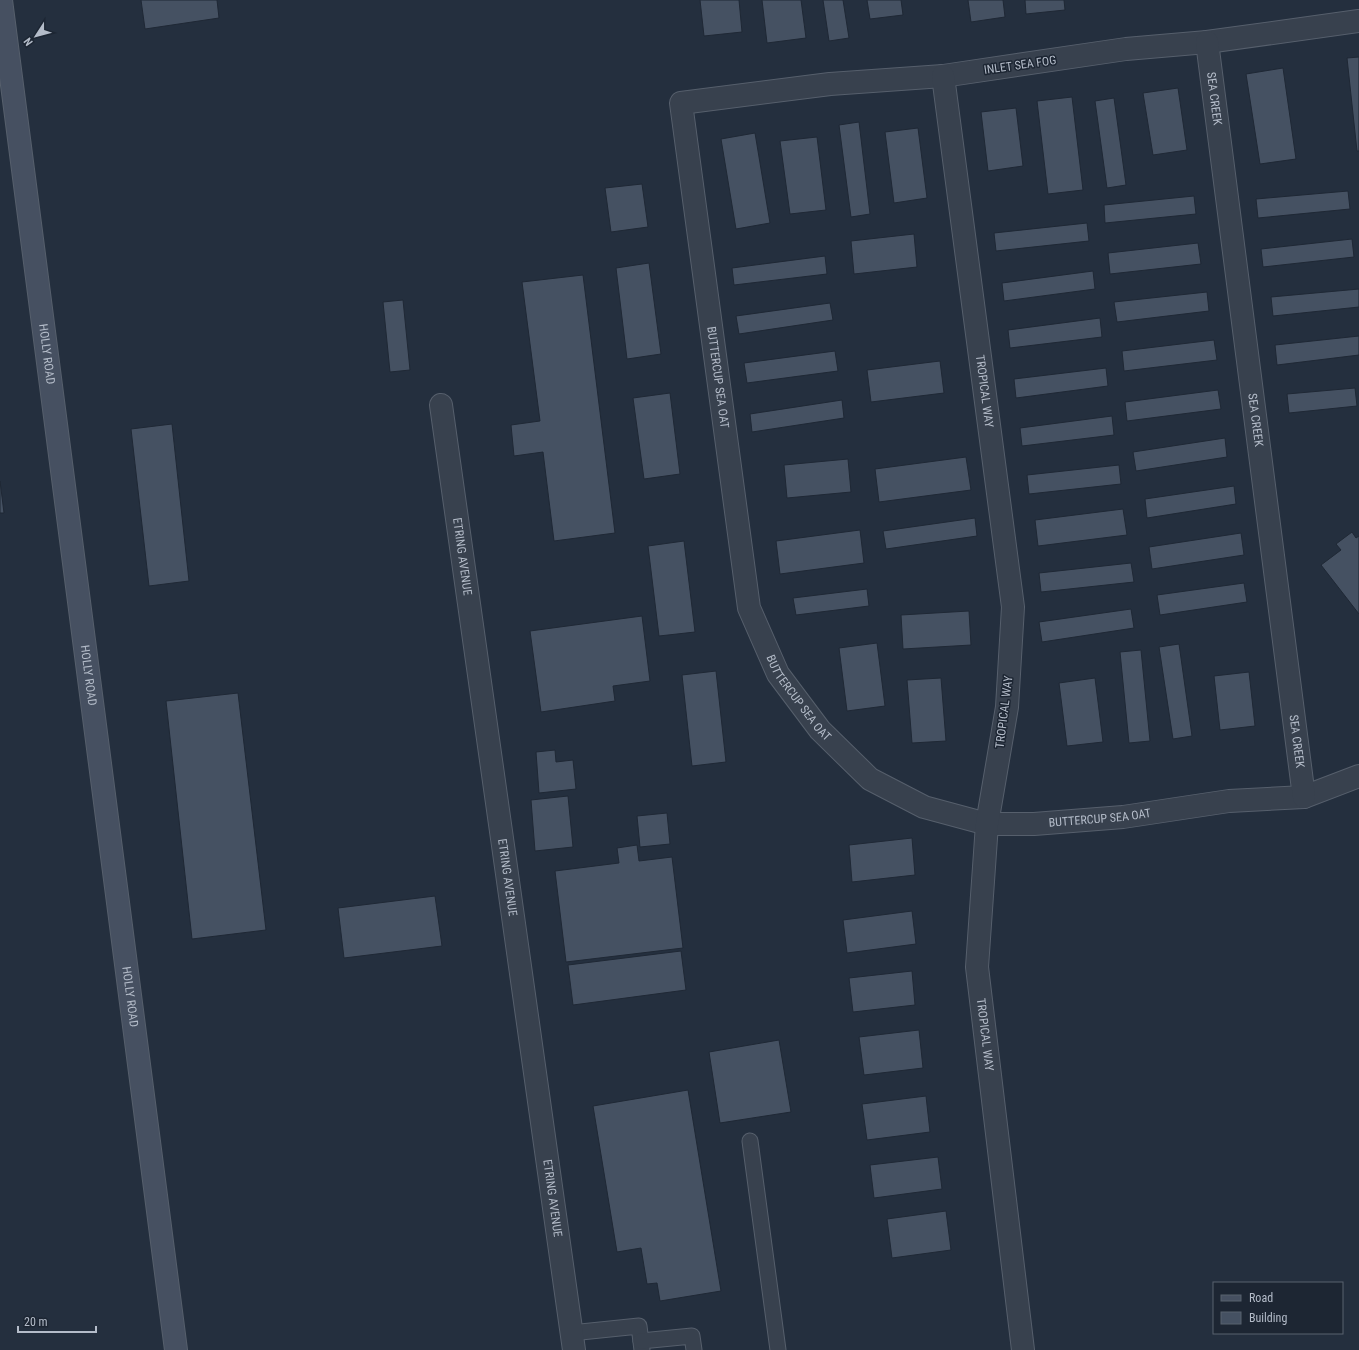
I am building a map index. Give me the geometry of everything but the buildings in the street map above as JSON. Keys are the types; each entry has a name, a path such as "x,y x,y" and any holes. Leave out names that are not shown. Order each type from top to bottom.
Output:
{"main road":[{"name":"HOLLY ROAD","path":"1,0 176,1350"}],"street":[{"name":"INLET SEA FOG","path":"681,103 830,84 943,76 1126,50 1207,42 1359,21"},
{"name":"SEA CREEK","path":"1207,42 1304,797"},
{"name":"TROPICAL WAY","path":"943,76 1013,607 1007,707 987,824 977,966 1022,1350"},
{"name":"BUTTERCUP SEA OAT","path":"681,103 749,608 778,674 820,730 870,779 924,807 987,824 1034,824 1123,817 1229,801 1304,797 1359,776"},
{"name":"ETRING AVENUE","path":"441,405 573,1341"}],"lane":[{"path":"750,1141 778,1350"},
{"path":"573,1341 639,1326 641,1346 692,1336 694,1350"}]}
